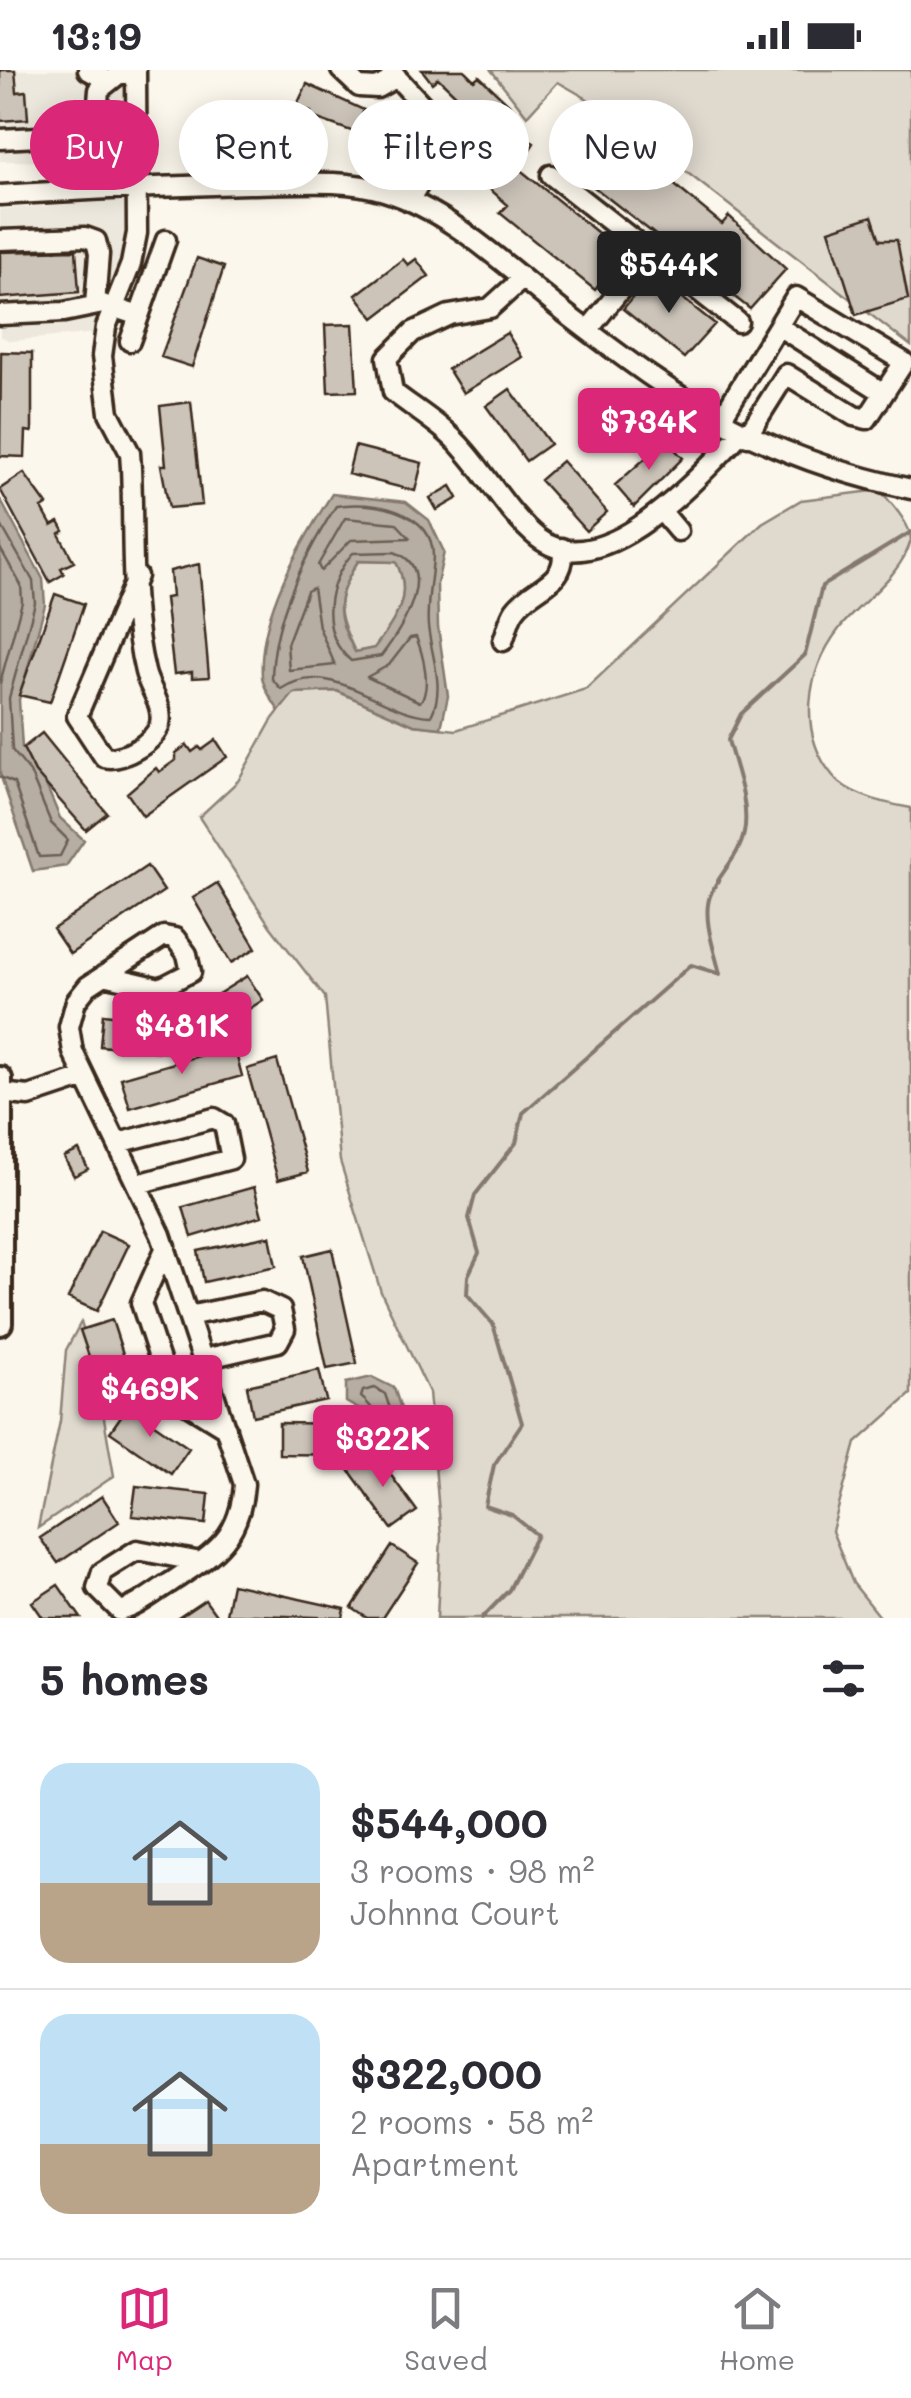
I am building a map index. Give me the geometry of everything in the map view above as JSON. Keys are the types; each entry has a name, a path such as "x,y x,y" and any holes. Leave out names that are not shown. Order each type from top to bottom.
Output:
{"main road":[{"path":"0,1088 0,1323"}],"street":[{"path":"88,70 106,80"},
{"path":"341,70 359,88 377,88 394,74 418,100"},
{"path":"99,100 99,90 106,80 136,72 137,100"},
{"path":"0,139 30,137"},
{"path":"159,186 322,182 360,185 409,201 470,238 644,374 719,422 809,464 911,489"},
{"path":"0,194 76,190"},
{"path":"107,305 134,246 139,190"},
{"path":"409,201 416,190"},
{"path":"570,190 738,322"},
{"path":"0,240 86,238 96,241 99,254 107,305 103,389 109,413 130,453 143,659 161,718 157,733 123,757 111,759 104,757 77,716 136,576"},
{"path":"130,341 164,249 134,246"},
{"path":"588,330 650,253"},
{"path":"522,279 490,308 449,315 413,332 387,358 393,392 461,446 541,540 562,548 584,548 627,534 662,512 744,435 786,374"},
{"path":"719,422 796,297 904,362 867,419 854,416 759,358"},
{"path":"0,314 64,312 107,305 139,316"},
{"path":"778,326 884,393"},
{"path":"662,512 678,530"},
{"path":"504,641 517,607 553,581 562,566 562,548"},
{"path":"104,976 76,1001 70,1027 83,1078 166,1247 244,1484 242,1511 233,1531 211,1558 120,1611 97,1588 102,1572 137,1550 200,1562"},
{"path":"0,1088 28,1096 83,1078"},
{"path":"118,1143 214,1118 224,1124 232,1159 138,1184"},
{"path":"166,1247 141,1303 172,1394 226,1428"},
{"path":"188,1316 262,1301 281,1310 285,1329 278,1342 204,1359"}],"shaded area":[{"path":"0,70 129,70 129,100 30,100 30,161 0,161"},
{"path":"491,70 911,70 911,346 693,177 693,100 589,100 558,82 529,114 529,100 514,100"},
{"path":"126,201 124,262 98,333 10,341 0,336 0,209"},
{"path":"880,490 904,520 911,540 899,566 839,629 828,646 813,683 810,703 815,742 834,777 859,794 911,808 911,1394 856,1443 832,1531 853,1583 881,1618 437,1618 441,1537 429,1392 381,1292 340,1161 325,997 270,926 199,817 238,781 272,720 293,693 337,691 414,725 456,730 586,689 762,523 801,500"},
{"path":"358,561 396,562 403,586 400,608 374,649 355,652 340,606"},
{"path":"81,1322 94,1360 114,1476 38,1528 60,1421 66,1350"}],"water":[{"path":"332,494 406,502 429,520 444,552 437,584 438,627 448,696 441,728 414,725 337,691 294,693 279,711 264,685 263,653 274,605 295,557","holes":["358,561 396,562 403,586 400,607 374,648 355,652 341,616 345,586"]},
{"path":"0,499 43,579 45,605 19,700 22,748 38,766 60,818 84,840 66,866 33,871 0,774"},
{"path":"372,1377 394,1388 414,1447 405,1464 392,1459 369,1415 346,1402 346,1383"}],"building":[{"path":"0,70 15,70 17,92 26,91 28,119 0,121"},
{"path":"422,70 464,70 474,80 479,76 504,100 461,100 438,78 432,83"},
{"path":"307,84 348,103 348,130 328,123 328,100 299,100"},
{"path":"529,177 624,254 595,290 500,213 508,205 491,190 529,190"},
{"path":"598,190 681,190 722,224 729,216 786,269 750,309"},
{"path":"872,216 880,240 897,240 908,299 856,315 829,230"},
{"path":"76,250 79,292 0,298 0,252"},
{"path":"197,258 224,267 192,367 161,357"},
{"path":"403,259 408,265 416,259 429,276 374,318 356,295"},
{"path":"652,274 715,324 684,358 623,309"},
{"path":"353,324 357,391 328,392 325,325"},
{"path":"507,333 522,357 463,393 448,369"},
{"path":"1,352 32,353 32,432 26,431 25,457 0,456"},
{"path":"510,389 550,444 526,461 486,406"},
{"path":"191,402 202,505 169,508 161,465 166,465 160,406"},
{"path":"666,440 683,458 634,507 615,485"},
{"path":"355,446 422,463 415,491 348,474"},
{"path":"562,461 607,512 586,531 540,480"},
{"path":"24,473 47,505 42,508 52,526 59,522 64,531 59,534 74,562 61,568 64,574 50,582 0,489"},
{"path":"451,486 458,498 437,510 430,498"},
{"path":"199,564 209,677 192,678 192,672 174,674 165,598 172,597 170,571"},
{"path":"55,594 84,604 50,702 19,695"},
{"path":"42,733 107,813 86,830 35,772 23,748"},
{"path":"216,740 227,757 143,816 127,793 156,768 159,772 176,760 176,753 187,745 192,752"},
{"path":"147,866 164,891 70,954 53,929"},
{"path":"217,883 256,948 231,963 193,898"},
{"path":"247,976 263,1000 201,1040 185,1015"},
{"path":"103,1014 176,1022 173,1053 100,1046"},
{"path":"234,1046 242,1076 130,1108 121,1078"},
{"path":"277,1060 308,1172 278,1180 247,1069"},
{"path":"79,1150 88,1169 74,1176 64,1157"},
{"path":"254,1187 262,1216 192,1237 183,1207"},
{"path":"100,1231 129,1244 97,1311 68,1298"},
{"path":"270,1236 276,1266 204,1282 198,1251"},
{"path":"332,1249 357,1363 327,1369 303,1256"},
{"path":"112,1320 135,1391 104,1401 80,1330"},
{"path":"319,1370 326,1400 253,1416 247,1386"},
{"path":"128,1406 189,1448 171,1474 110,1432"},
{"path":"279,1423 353,1424 353,1455 279,1454"},
{"path":"374,1452 417,1511 392,1529 349,1470"},
{"path":"136,1486 209,1494 206,1524 132,1516"},
{"path":"102,1496 119,1522 58,1563 40,1538"},
{"path":"392,1546 418,1563 382,1618 367,1618 352,1608"},
{"path":"232,1584 345,1609 343,1618 226,1614"},
{"path":"58,1585 81,1618 43,1618 32,1602"},
{"path":"205,1600 218,1618 178,1618"}],"waterway":[{"path":"482,1618 509,1590 537,1535 512,1515 485,1506 494,1465 522,1423 493,1324 467,1294 468,1276 479,1253 469,1218 475,1195 516,1143 523,1113 691,965 720,974 710,935 708,905 738,850 745,822 741,786 728,740 741,714 805,655 822,586 911,532"}]}
